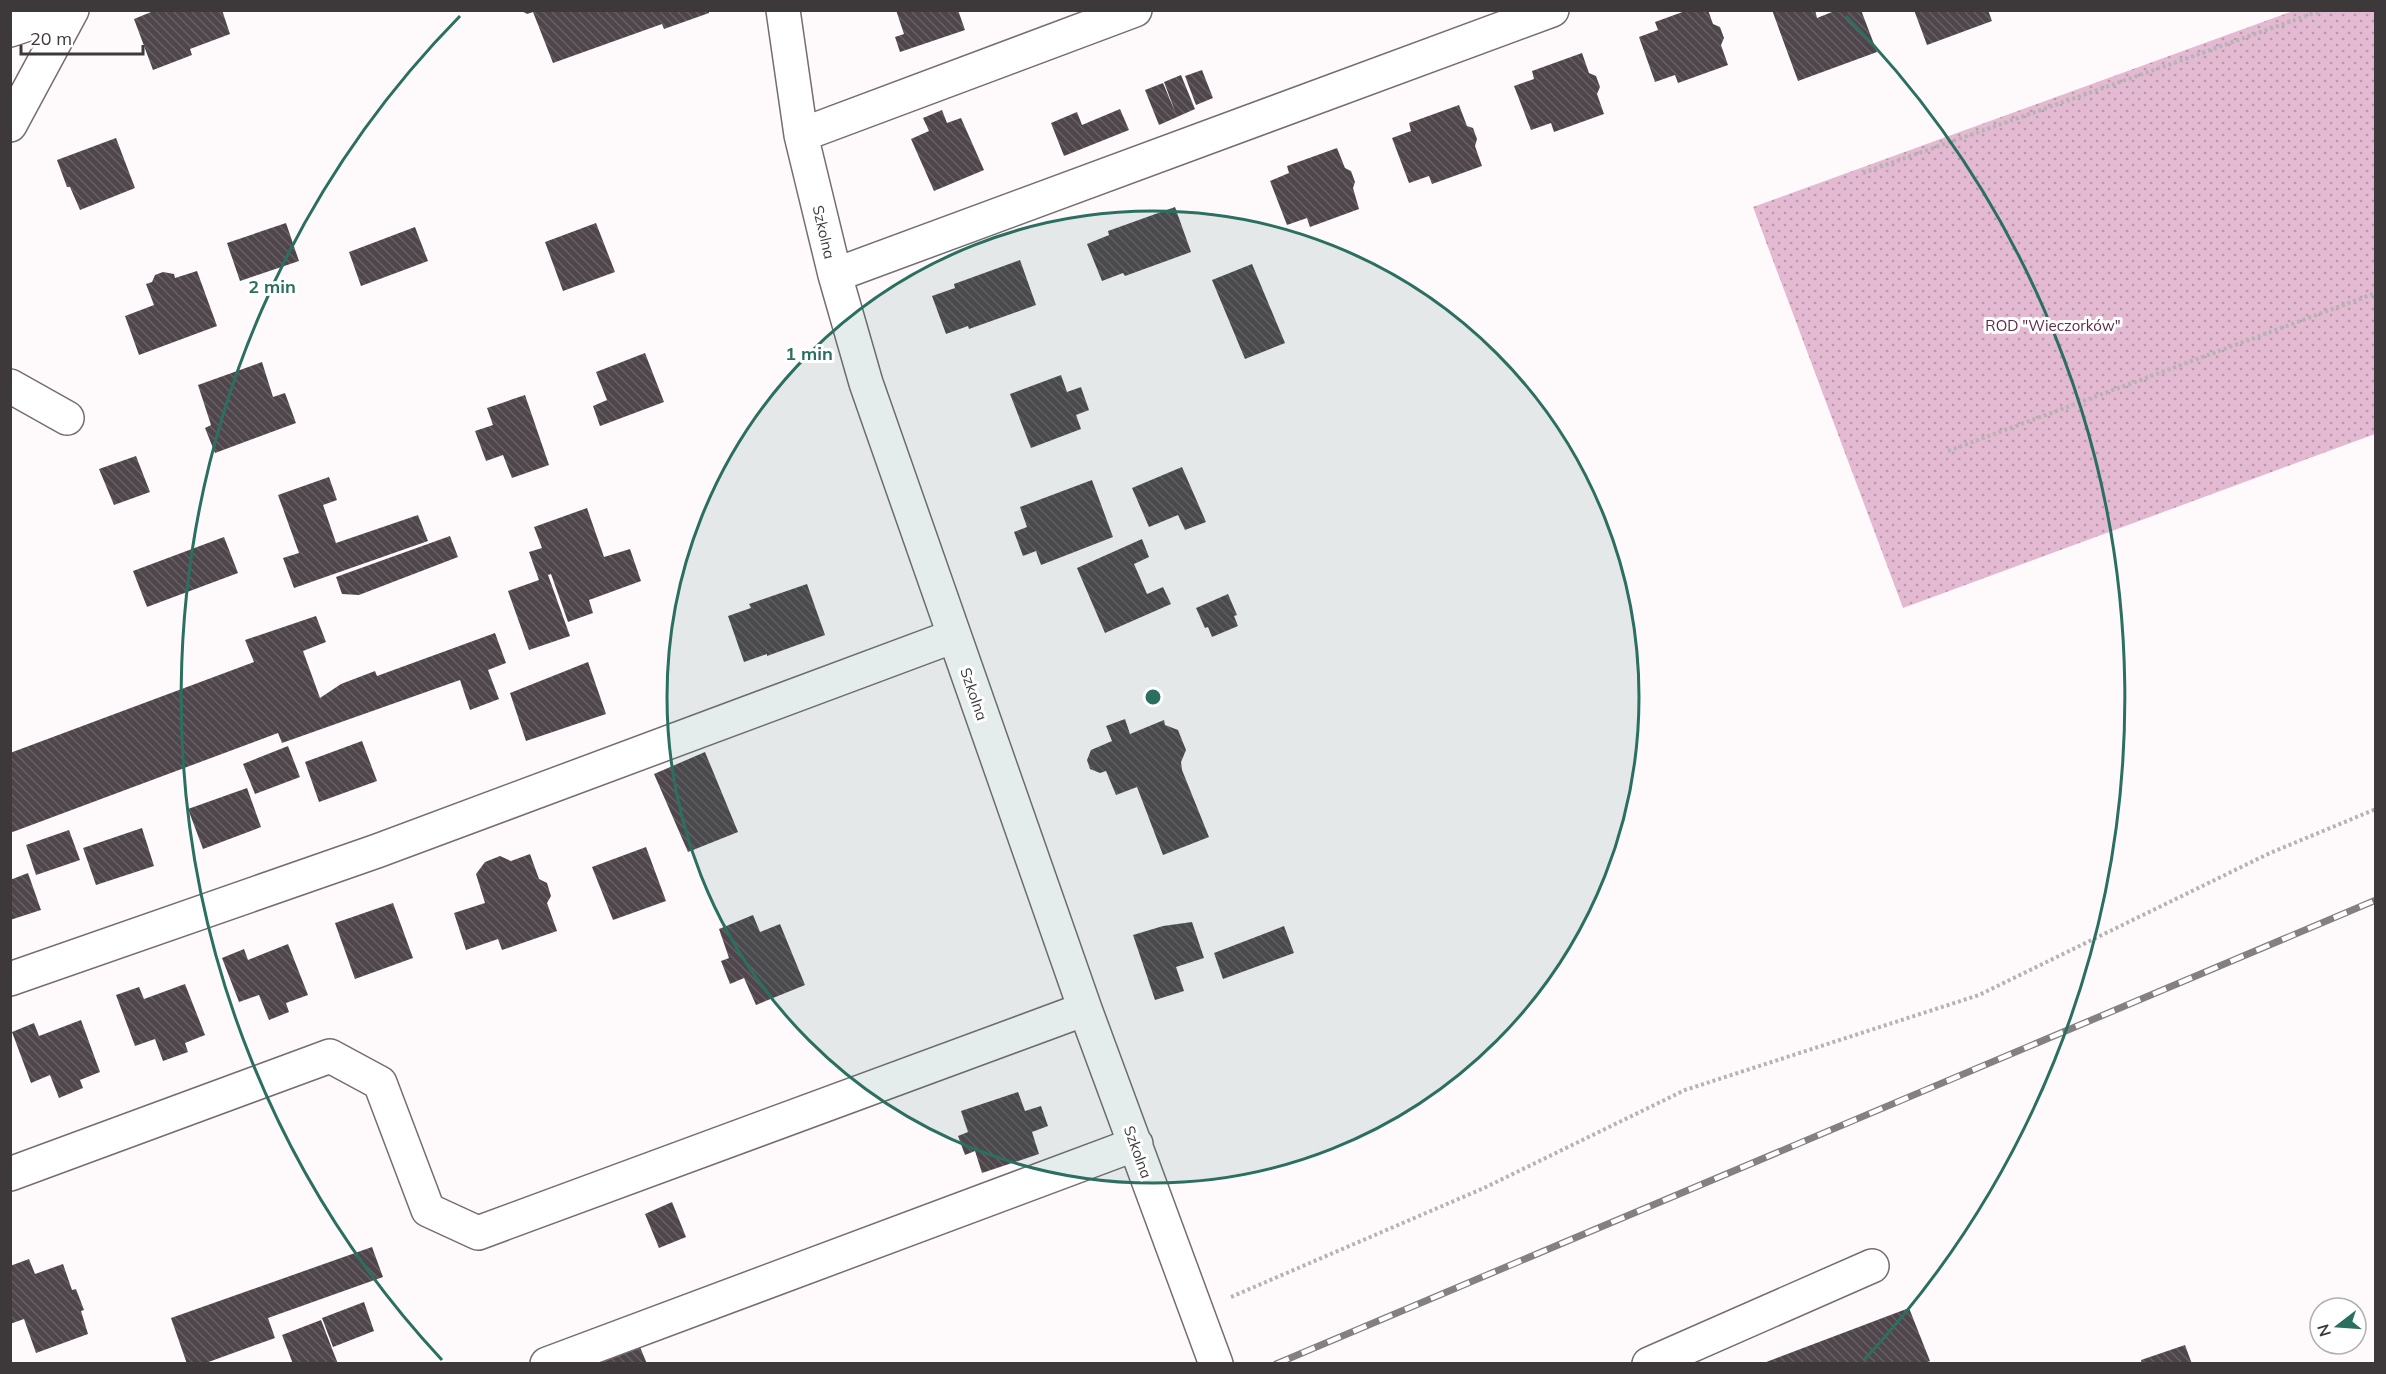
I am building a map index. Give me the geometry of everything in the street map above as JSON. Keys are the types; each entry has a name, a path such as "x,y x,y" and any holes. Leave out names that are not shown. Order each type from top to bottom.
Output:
{"street":[{"path":"10,30 71,10"},
{"path":"10,125 71,10"},
{"name":"Szkolna","path":"783,10 801,135 835,275 866,383 1085,1009 1216,1364"},
{"path":"801,135 1135,10"},
{"path":"835,275 1552,10"},
{"path":"10,386 67,418"},
{"path":"10,979 377,851 954,636"},
{"path":"10,1174 330,1056 380,1083 428,1210 478,1233 1085,1009"},
{"path":"547,1364 1136,1144"},
{"path":"1649,1364 1872,1266"}],"path":[{"path":"1863,173 2324,10"},
{"path":"1948,451 2376,292"},
{"path":"1197,1312 1484,1188 1685,1090 1979,995 2270,853 2376,809"}],"green space":[{"name":"ROD \"Wieczorków\"","path":"2293,11 2375,11 2375,434 1903,608 1753,207"}],"building":[{"path":"156,10 222,10 230,34 190,49 192,55 153,70 134,19"},
{"path":"520,10 709,10 709,13 664,29 662,24 553,63 533,12 527,14"},
{"path":"896,10 958,10 965,30 900,52 895,37 904,34"},
{"path":"1688,10 1708,10 1713,24 1720,27 1724,38 1721,45 1728,65 1678,83 1675,75 1655,82 1639,37 1658,30 1655,22"},
{"path":"1772,10 1815,10 1817,18 1837,10 1861,10 1877,52 1798,81"},
{"path":"1914,10 1988,10 1992,21 1927,45"},
{"path":"1582,53 1589,73 1596,76 1600,87 1597,94 1604,114 1554,132 1551,123 1531,130 1514,86 1534,79 1532,71"},
{"path":"1202,70 1213,98 1196,105 1185,76"},
{"path":"1181,75 1195,109 1159,125 1145,90 1163,83 1176,114 1164,82"},
{"path":"1459,105 1467,126 1473,128 1477,139 1475,146 1482,166 1432,184 1429,176 1409,183 1392,138 1411,131 1409,123"},
{"path":"1120,109 1129,130 1064,156 1051,123 1077,112 1082,125"},
{"path":"942,110 947,123 961,118 984,170 934,191 911,139 929,131 923,118"},
{"path":"116,138 135,188 80,210 70,187 67,187 57,160"},
{"path":"1337,148 1345,168 1351,171 1355,182 1353,188 1359,209 1310,227 1307,218 1287,225 1270,181 1289,173 1287,166"},
{"path":"1175,207 1191,252 1125,276 1123,273 1102,281 1087,244 1109,235 1108,231"},
{"path":"286,223 299,261 240,281 227,243"},
{"path":"596,223 615,272 563,291 545,242"},
{"path":"415,227 428,261 361,286 349,252"},
{"path":"1020,260 1036,305 969,329 968,326 946,334 932,296 955,288 954,284"},
{"path":"1252,264 1285,343 1245,359 1212,280"},
{"path":"197,271 217,326 139,355 125,316 154,305 146,284 152,282 155,275 163,272 174,274 175,278"},
{"path":"645,353 664,402 600,426 593,406 607,400 596,372"},
{"path":"262,362 273,397 285,393 296,423 215,453 205,428 211,425 198,385"},
{"path":"1061,375 1067,392 1081,387 1089,410 1076,415 1081,429 1031,448 1010,394"},
{"path":"525,395 549,465 512,478 503,455 486,461 475,431 493,425 487,408"},
{"path":"136,456 150,492 114,505 99,469"},
{"path":"1182,467 1206,522 1185,530 1178,515 1149,527 1132,488"},
{"path":"329,477 337,500 323,505 336,543 418,515 428,541 294,588 283,558 299,553 278,495"},
{"path":"1092,480 1113,537 1041,565 1036,551 1023,556 1014,532 1027,527 1020,507"},
{"path":"587,508 604,557 630,549 641,581 589,600 593,613 568,622 551,574 548,575 570,636 529,650 508,591 539,580 529,552 542,548 534,527"},
{"path":"450,536 458,557 359,595 342,594 336,577"},
{"path":"224,537 238,573 147,607 133,571"},
{"path":"1142,539 1149,557 1134,564 1147,594 1163,587 1171,604 1105,633 1077,568"},
{"path":"807,584 825,635 744,662 728,616 751,608 749,604"},
{"path":"1228,594 1237,615 1234,616 1238,626 1212,637 1196,608"},
{"path":"316,616 326,642 303,651 320,698 341,684 375,671 377,676 495,633 506,663 488,670 499,699 470,710 460,680 282,743 278,733 10,833 10,753 254,662 245,640"},
{"path":"588,662 606,714 526,741 510,693"},
{"path":"1125,719 1130,734 1164,720 1165,725 1178,730 1186,750 1181,762 1182,770 1209,837 1163,855 1137,787 1116,795 1106,771 1100,773 1090,769 1087,760 1091,750 1112,741 1106,726"},
{"path":"362,741 377,781 319,802 305,762"},
{"path":"288,746 300,777 255,794 243,764"},
{"path":"705,752 738,832 688,852 654,774"},
{"path":"247,788 261,827 203,849 188,809"},
{"path":"142,828 154,866 96,885 83,848"},
{"path":"69,830 80,860 36,875 26,845"},
{"path":"646,847 666,901 613,920 592,867"},
{"path":"530,854 539,879 547,883 551,896 547,903 557,931 502,950 498,939 466,950 454,913 485,903 476,874 485,862 500,856 511,861"},
{"path":"28,873 41,910 10,920 10,880"},
{"path":"393,903 413,958 355,979 335,923"},
{"path":"753,915 760,932 780,924 805,985 756,1005 744,978 730,984 721,961 729,958 719,929"},
{"path":"1192,922 1204,958 1176,967 1184,991 1155,1000 1133,935 1163,926"},
{"path":"1284,926 1294,953 1223,979 1214,953"},
{"path":"288,944 308,995 286,1003 289,1012 269,1020 259,995 239,1002 222,958 244,949 248,960"},
{"path":"185,984 205,1035 185,1043 188,1052 163,1061 155,1039 135,1046 116,995 139,987 144,999"},
{"path":"81,1020 100,1072 80,1080 83,1088 59,1098 50,1075 31,1083 12,1032 34,1023 39,1036"},
{"path":"1018,1092 1025,1111 1041,1106 1048,1126 1032,1132 1039,1154 982,1173 975,1151 965,1155 958,1136 968,1132 961,1111"},
{"path":"672,1202 686,1237 659,1248 645,1214"},
{"path":"372,1247 383,1277 268,1318 275,1338 203,1364 187,1364 171,1318"},
{"path":"29,1259 35,1274 63,1264 72,1290 76,1289 84,1310 81,1311 88,1334 36,1353 24,1319 10,1324 10,1266"},
{"path":"364,1302 374,1331 333,1347 322,1318"},
{"path":"1909,1308 1930,1361 1924,1364 1761,1364"},
{"path":"321,1320 338,1364 293,1364 282,1335"},
{"path":"638,1342 647,1364 588,1364"},
{"path":"2185,1345 2192,1364 2142,1364 2141,1360"}],"railway":[{"path":"1276,1364 2376,900"}]}
